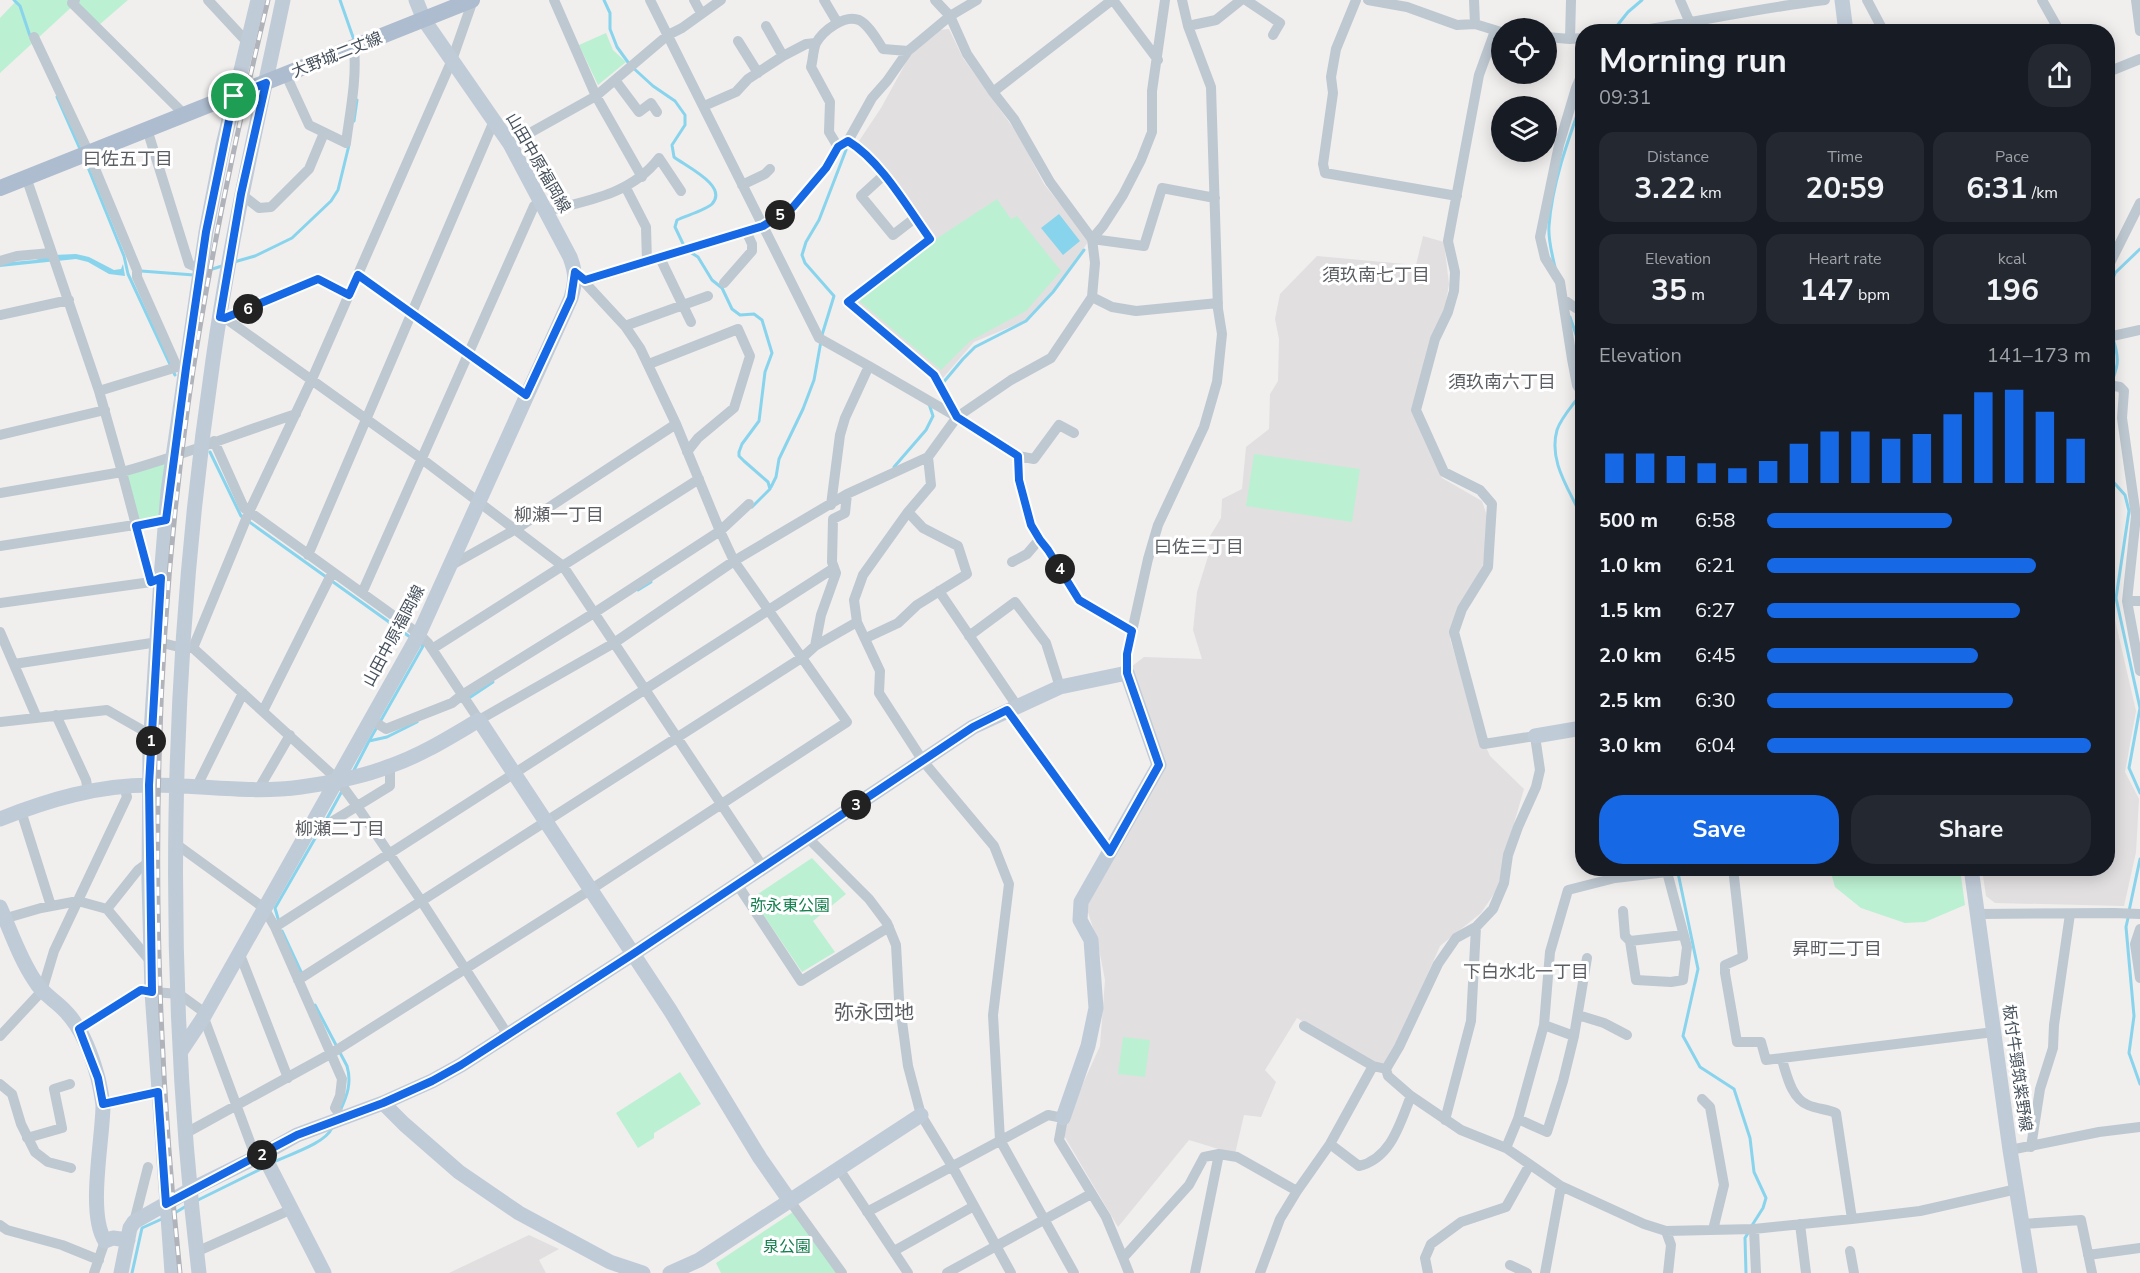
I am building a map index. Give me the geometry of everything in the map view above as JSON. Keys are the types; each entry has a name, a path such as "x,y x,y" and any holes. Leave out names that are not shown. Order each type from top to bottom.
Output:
{"main road":[{"name":"大野城二丈線","path":"0,188 473,0"}],"street":[{"path":"75,0 72,3 185,115"},
{"path":"208,0 247,42"},
{"path":"172,1273 151,962 149,785 158,642 156,580 173,458 177,368 198,285 221,153 258,0"},
{"path":"199,1273 191,1199 178,994 176,787 188,648 189,554 208,444 231,248 283,0"},
{"name":"山田中原福岡線","path":"181,1051 203,1018 264,908 345,782 416,639 580,276 510,144 424,20 416,0"},
{"path":"188,648 358,275 452,60 473,0"},
{"path":"554,0 596,96 642,177"},
{"path":"650,0 822,339 957,417 1018,456 1034,459 1059,425 1074,433"},
{"path":"694,0 701,13"},
{"path":"510,144 596,96 668,35 722,0"},
{"path":"824,0 837,22"},
{"path":"935,0 956,9"},
{"path":"580,276 647,262 763,226 793,207 826,168 872,98 908,51 956,9 977,0"},
{"path":"993,92 1113,0 1158,60"},
{"path":"1092,239 1123,195 1152,132 1152,91 1165,0"},
{"path":"1129,1273 1106,1216 1059,1140 1063,1118 1088,1046 1096,1008 1091,940 1080,920 1081,903 1159,765 1127,673 1127,654 1158,525 1204,427 1217,382 1222,334 1218,303 1211,87 1188,26 1182,0"},
{"path":"1188,26 1216,20 1243,0 1280,23 1273,35"},
{"path":"1356,0 1336,49 1331,77 1333,93 1323,164 1325,173 1457,196"},
{"path":"1368,0 1407,3 1456,25 1475,24 1491,29"},
{"path":"1474,0 1475,24"},
{"path":"1570,39 1571,0"},
{"path":"1680,0 1691,24"},
{"path":"1705,24 1791,4 1825,0"},
{"path":"1842,0 1845,24"},
{"path":"1867,0 1880,24"},
{"path":"2042,0 2056,24"},
{"path":"2137,1 2140,31"},
{"path":"0,819 38,804 87,791 149,785 258,790 300,788 345,782 390,767 437,745 614,643 734,561 847,494 928,458 957,417 1011,380 1051,358 1092,297 1095,263 1092,239 1050,182 1014,119 967,54 956,9"},
{"path":"908,51 883,49 859,20 837,22 816,44 811,67 830,102 829,132 843,144 858,147 884,175 930,239 848,302 934,375 957,417"},
{"path":"765,26 783,56"},
{"path":"34,37 88,153 177,368"},
{"path":"1557,38 1575,39"},
{"path":"738,40 758,73"},
{"path":"704,106 736,92 748,80 783,56 806,44 816,44"},
{"path":"1491,47 1479,75 1448,241 1455,272 1454,291 1448,312 1435,339 1416,410 1443,472 1480,490 1492,504 1488,567 1462,609 1454,632 1484,744 1575,729"},
{"path":"286,75 309,125 346,143 356,66 354,48"},
{"path":"2115,69 2140,59"},
{"path":"615,80 639,112 651,103 657,112"},
{"path":"1575,91 1559,145 1540,237 1545,258 1560,282 1575,375"},
{"path":"308,555 494,122"},
{"path":"147,129 189,264 201,268"},
{"path":"241,194 260,208 271,207 309,169 324,133"},
{"path":"362,593 534,206 626,188 649,171 658,159 681,191"},
{"path":"742,185 765,174 770,169"},
{"path":"884,175 861,196 893,235 915,219"},
{"path":"26,177 99,391 136,526 156,580"},
{"path":"626,188 646,227 647,262"},
{"path":"1092,239 1144,246 1162,188 1215,198"},
{"path":"2115,253 2140,203"},
{"path":"724,283 752,251 752,244 746,231"},
{"path":"0,261 17,256 51,253"},
{"path":"660,258 691,322"},
{"path":"358,275 526,395"},
{"path":"186,1132 332,1053 590,890 847,722 734,561 649,364 625,326 580,276"},
{"path":"222,318 318,279 349,295"},
{"path":"625,326 708,296"},
{"path":"1092,297 1112,307 1136,311 1218,303"},
{"path":"0,315 69,300"},
{"path":"1564,300 1575,307"},
{"path":"222,318 368,419 479,500 563,566 762,867"},
{"path":"649,364 738,330 750,356 734,408 698,438 687,452"},
{"path":"2115,335 2140,330"},
{"path":"831,505 840,435 845,418 869,366"},
{"path":"99,391 177,368"},
{"path":"2115,386 2124,391 2122,418 2137,494 2137,544 2127,602 2140,671"},
{"path":"0,435 105,410"},
{"path":"0,494 122,472 173,458 296,414"},
{"path":"449,566 516,529 676,424"},
{"path":"208,444 244,508 362,593 416,639 432,649 670,1010 760,1158 842,1273"},
{"path":"1018,456 1019,480 1031,525 1079,600 1132,631"},
{"path":"928,458 931,485 908,512 862,575 854,600 857,622 880,671 879,693 923,761 994,846 1009,884 993,1015 1000,1140 1074,1273"},
{"path":"432,649 699,480"},
{"path":"815,646 821,615 836,573 832,562 833,519 844,513 847,494"},
{"path":"375,723 386,729 452,703 721,534 748,504"},
{"path":"866,638 898,623 917,605 967,574 958,546 922,528 908,512"},
{"path":"0,546 166,520"},
{"path":"1012,562 1027,554 1040,540"},
{"path":"279,925 834,568"},
{"path":"263,711 332,573"},
{"path":"0,603 156,580"},
{"path":"939,591 1012,708 1110,852"},
{"path":"2127,602 2140,601"},
{"path":"969,636 1015,602 1046,643 1060,687"},
{"path":"303,977 803,657 815,646 857,622"},
{"path":"0,632 38,718"},
{"path":"14,664 158,642 188,648 345,782 357,806 508,1035"},
{"path":"134,1222 167,1214 265,1161 297,1135 337,1116 383,1103 432,1081 633,954 973,727 1060,687 1127,673"},
{"path":"196,788 243,693"},
{"path":"0,722 107,710 151,735"},
{"path":"56,715 86,780 87,791"},
{"path":"258,790 290,735"},
{"path":"1535,736 1540,770 1536,787 1508,855 1504,883 1492,909 1476,927 1456,938 1438,964 1386,1070 1388,1076 1445,1120 1461,1130 1506,1148 1561,1186 1644,1224 1666,1231 1754,1229 1920,1211 2017,1189"},
{"path":"311,832 390,786 390,767"},
{"path":"0,1036 42,991 54,951 127,797 124,787"},
{"path":"21,811 51,906"},
{"path":"807,837 869,898 889,927 896,945 901,1016 908,1066 921,1115 1011,1273"},
{"path":"176,844 264,908 279,925 303,977 342,1079 337,1116"},
{"path":"107,909 138,870 149,862"},
{"path":"1506,1148 1518,1119 1544,1025 1550,952 1568,890 1628,876"},
{"path":"1623,911 1625,936 1630,941 1636,980 1671,982 1683,980 1687,947 1668,876"},
{"path":"1734,876 1743,957 1725,965 1725,973 1737,1042 1761,1042 1766,1060 1782,1060 1994,1032"},
{"name":"板付牛頸筑紫野線","path":"1972,876 2010,1150 2030,1273"},
{"path":"737,885 801,981 889,927"},
{"path":"94,1273 105,1240 102,1235 98,1200 103,1104 98,1078 79,1029 67,1012 42,991 25,963 2,915 78,901 107,909 151,962"},
{"path":"1978,914 2140,914"},
{"path":"2031,1147 2040,1089 2053,1048 2054,1025 2070,914"},
{"path":"1445,1120 1471,1021 1476,927"},
{"path":"2140,929 2135,944 2140,978"},
{"path":"1630,941 1683,935"},
{"path":"239,952 288,1078"},
{"path":"1518,1119 1547,1132 1574,1036 1587,958"},
{"path":"79,1029 141,990 178,994 201,1010 237,1106 324,1273"},
{"path":"1578,1015 1604,1023 1627,1035"},
{"path":"1544,1025 1574,1036"},
{"path":"1304,1026 1373,1066 1386,1070"},
{"path":"1782,1060 1797,1098 1807,1105 1836,1113 1852,1219"},
{"path":"1260,1273 1280,1220 1330,1144 1373,1066"},
{"path":"0,1084 12,1094 21,1124 34,1152 48,1162 71,1168"},
{"path":"27,1138 62,1128 54,1089 69,1084"},
{"path":"103,1104 158,1092"},
{"path":"1330,1144 1359,1166 1368,1164 1383,1154 1411,1096"},
{"path":"1702,1099 1710,1107 1724,1185 1713,1230"},
{"path":"383,1103 459,1172 519,1213 610,1262 643,1273"},
{"path":"670,1273 699,1260 921,1115"},
{"path":"867,1212 1048,1115 1063,1118"},
{"path":"2010,1150 2099,1132 2138,1127"},
{"path":"1123,1258 1189,1185 1204,1157 1219,1154 1237,1157 1297,1191"},
{"path":"1196,1273 1219,1154"},
{"path":"1428,1273 1425,1258 1431,1244 1461,1222 1506,1207 1529,1166"},
{"path":"121,1273 130,1228 134,1222 148,1167"},
{"path":"839,1169 908,1273"},
{"path":"1545,1273 1561,1186"},
{"path":"947,1273 1091,1194"},
{"path":"894,1251 974,1206"},
{"path":"196,1252 292,1209"},
{"path":"2023,1224 2081,1220 2092,1273"},
{"path":"1800,1224 1806,1273"},
{"path":"0,1225 7,1230 62,1245 99,1260"},
{"path":"1754,1229 1756,1273"},
{"path":"1666,1231 1671,1245 1668,1273"},
{"path":"105,1240 113,1238 128,1240"},
{"path":"2088,1255 2140,1248"},
{"path":"1850,1251 1854,1273"},
{"path":"1510,1265 1527,1273"}],"shaded area":[{"path":"949,29 963,58 1019,136 1044,184 1089,240 1068,273 1027,320 974,342 942,379 853,302 933,240 881,164 859,141 881,108 909,57 938,30"},
{"path":"1423,236 1444,242 1449,284 1445,309 1413,411 1442,478 1482,501 1488,519 1483,565 1453,620 1450,639 1477,727 1490,756 1524,789 1503,861 1498,888 1481,913 1440,946 1389,1062 1378,1066 1297,1018 1265,1070 1276,1082 1261,1117 1244,1115 1235,1154 1189,1140 1118,1227 1063,1134 1066,1121 1100,1046 1105,980 1098,944 1086,906 1164,764 1131,667 1144,657 1202,659 1193,630 1197,592 1210,550 1207,541 1221,518 1222,499 1242,489 1246,447 1269,429 1270,394 1278,381 1279,339 1275,319 1280,294 1317,256 1416,265"},
{"path":"2115,620 2136,711 2125,772 2139,799 2136,852 2124,906 1995,903 1986,896 1983,876 2115,876"},
{"path":"529,1235 559,1249 539,1260 546,1273 449,1273"}],"green space":[{"path":"17,0 128,0 99,25 76,3 0,73 0,18"},
{"path":"606,33 613,50 626,62 598,85 579,45"},
{"path":"997,199 1011,219 1017,216 1061,271 1026,311 970,341 941,370 858,300 939,237"},
{"path":"1254,454 1360,469 1352,522 1246,506"},
{"path":"172,460 164,519 137,524 124,473"},
{"name":"弥永東公園","path":"812,858 846,894 813,921 835,952 802,972 752,898"},
{"path":"1832,876 1961,876 1965,905 1925,922 1905,923 1861,908 1835,887"},
{"path":"1123,1037 1150,1040 1145,1077 1118,1074"},
{"path":"680,1072 701,1104 654,1133 654,1138 638,1148 616,1113"},
{"name":"泉公園","path":"793,1212 837,1273 721,1273 716,1263"}],"water":[{"path":"1059,214 1080,241 1063,255 1041,228"},
{"path":"76,254 89,257 114,270 121,269 123,264 125,276 109,274 88,262 76,259 0,267 0,263"}],"waterway":[{"path":"14,0 20,6 30,36"},
{"path":"340,0 354,40"},
{"path":"604,0 610,13 610,29 617,47 630,65 653,86 675,101 685,115 685,125 672,145 674,157 703,177 715,190 716,197 712,204 677,220 675,227 685,248"},
{"path":"1618,24 1642,0"},
{"path":"57,97 80,149"},
{"path":"354,121 357,100"},
{"path":"1555,267 1549,236 1553,194 1575,120"},
{"path":"234,262 255,256 292,238 331,201 338,190 349,145"},
{"path":"822,335 834,296 805,263 802,255 806,242 819,220 846,150"},
{"path":"85,160 124,256 128,274 175,375"},
{"path":"2115,273 2140,249"},
{"path":"942,384 975,347 1026,321 1053,292 1084,250"},
{"path":"690,252 698,257 712,280 722,288 732,309 740,315 754,314 762,320 772,353 765,372 759,421 742,444 739,452 739,456 768,482 770,489 752,507"},
{"path":"206,271 222,266"},
{"path":"141,271 194,275"},
{"path":"1570,317 1575,332"},
{"path":"771,487 776,477 779,459 814,380 821,341"},
{"path":"2115,346 2117,365 2115,373"},
{"path":"1575,402 1561,421 1555,442 1558,465 1575,503"},
{"path":"894,467 926,430 933,416 929,404"},
{"path":"210,452 241,516 410,637"},
{"path":"2115,484 2125,495 2129,511 2116,598 2140,708 2129,768 2140,793"},
{"path":"638,590 651,582"},
{"path":"380,722 423,646 418,643"},
{"path":"469,698 493,682"},
{"path":"353,772 369,741 387,737 417,722"},
{"path":"369,741 377,727"},
{"path":"325,822 342,791"},
{"path":"279,922 275,908 317,835"},
{"path":"2129,911 2140,859"},
{"path":"1679,876 1698,969 1683,1036 1700,1067 1734,1089 1750,1138 1754,1172 1766,1198 1763,1208 1751,1227"},
{"path":"2128,918 2126,927 2134,1016 2129,1053 2140,1084"},
{"path":"282,931 302,974"},
{"path":"315,1005 347,1066 348,1089 340,1111"},
{"path":"272,1163 314,1144 328,1134 332,1128"},
{"path":"196,1201 263,1168"},
{"path":"173,1214 188,1205"},
{"path":"132,1273 142,1228 164,1218"},
{"path":"1746,1273 1745,1238 1748,1233"}],"railway":[{"path":"180,1273 170,1165 159,947 160,730 166,621 175,513 188,405 204,303 223,201 268,0"}],"district":[{"name":"曰佐五丁目","path":"128,159"},
{"name":"須玖南七丁目","path":"1376,275"},
{"name":"須玖南六丁目","path":"1502,382"},
{"name":"柳瀬一丁目","path":"559,515"},
{"name":"曰佐三丁目","path":"1199,547"},
{"name":"柳瀬二丁目","path":"340,829"},
{"name":"昇町二丁目","path":"1837,949"},
{"name":"下白水北一丁目","path":"1526,972"},
{"name":"弥永団地","path":"874,1012"}],"route":[{"path":"266,83 241,194 220,317 225,318 318,279 349,295 358,275 526,395 571,298 575,272 585,280 763,226 793,207 826,168 838,147 848,141 858,147 884,175 930,239 848,302 934,375 957,417 1018,456 1019,480 1031,525 1079,600 1132,631 1127,654 1127,673 1159,765 1110,852 1007,710 973,727 633,954 461,1065 383,1103 297,1135 166,1204 158,1092 103,1104 98,1078 79,1029 141,990 152,992 149,785 161,578 151,582 136,526 166,520 168,491 206,232 234,96 266,83"}]}
